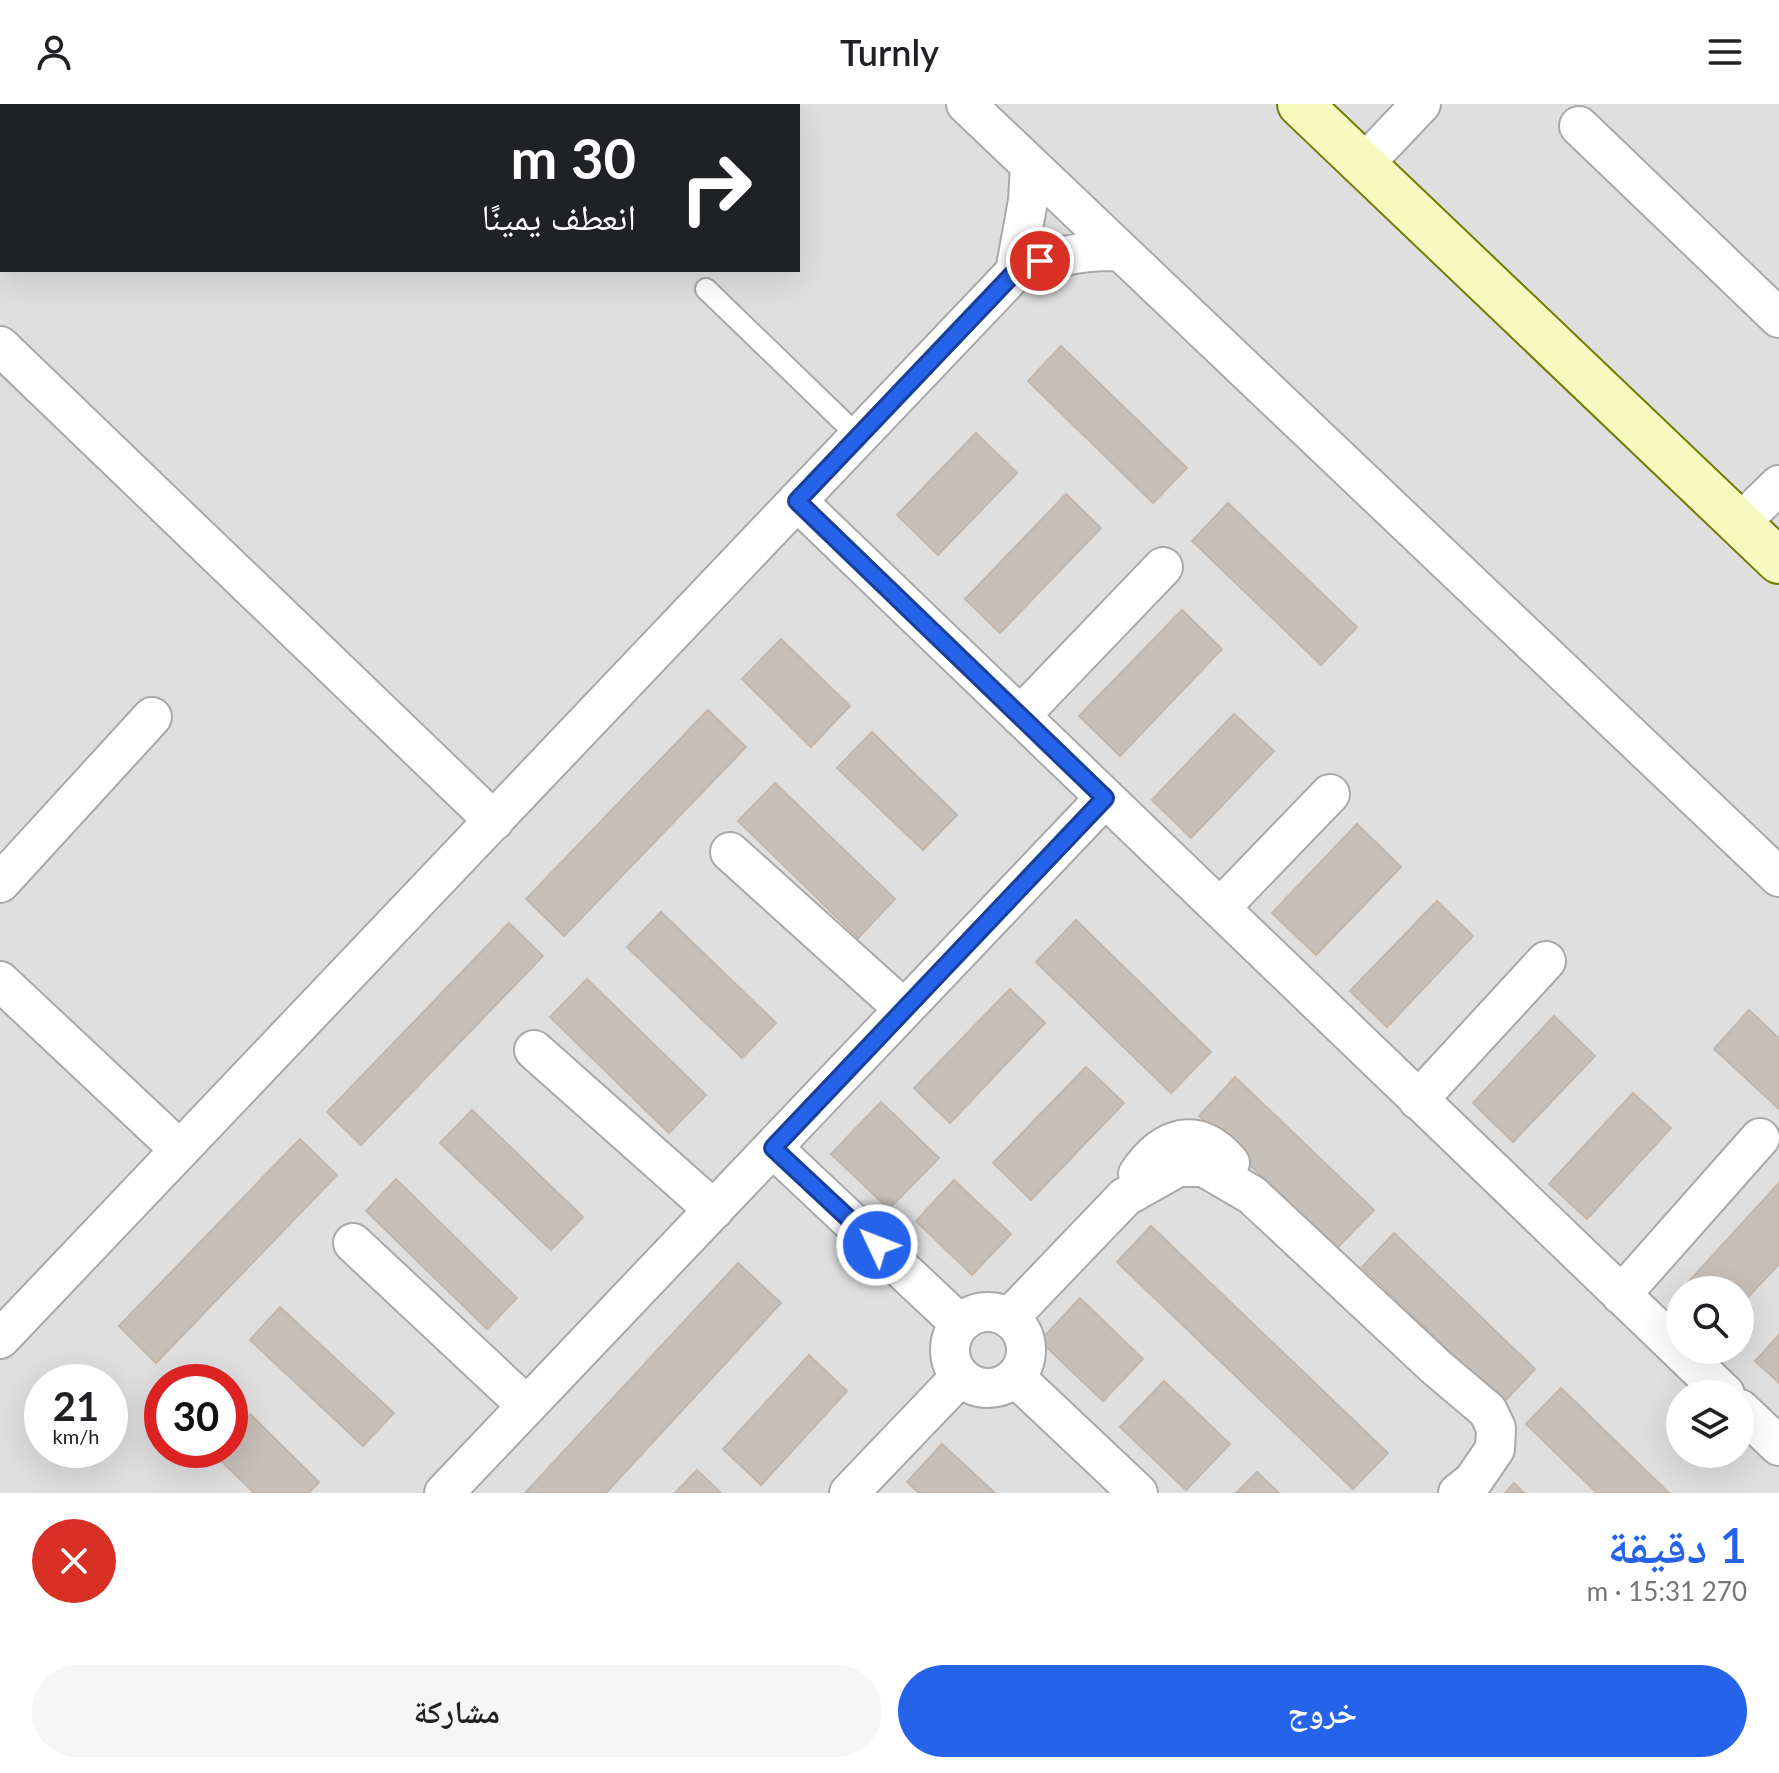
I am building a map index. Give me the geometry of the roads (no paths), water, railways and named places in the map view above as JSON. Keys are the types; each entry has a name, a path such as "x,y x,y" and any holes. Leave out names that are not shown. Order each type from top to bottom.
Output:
{"street":[{"path":"966,104 1779,877"},
{"path":"1300,104 1740,523 1776,553"},
{"path":"1364,164 1421,104"},
{"path":"1579,126 1779,318"},
{"path":"1015,272 1028,201 1030,165"},
{"path":"0,1339 1015,272 1066,254 1094,250 1120,251"},
{"path":"0,346 494,821"},
{"path":"1740,523 1779,485"},
{"path":"797,501 1710,1380"},
{"path":"1020,716 1163,567"},
{"path":"0,883 152,717"},
{"path":"1220,908 1330,794"},
{"path":"445,1493 1105,798"},
{"path":"730,852 904,1009"},
{"path":"1418,1100 1546,961"},
{"path":"0,981 180,1150"},
{"path":"534,1050 714,1210"},
{"path":"1621,1295 1760,1138"},
{"path":"773,1148 960,1324"},
{"path":"1009,1318 1125,1197 1166,1172 1191,1165 1215,1172 1252,1195 1436,1367 1488,1411 1496,1428 1495,1449 1473,1481 1458,1493"},
{"path":"353,1243 527,1406"},
{"path":"983,1312 997,1312 1009,1318 1019,1327 1025,1339 1023,1365 1015,1377 994,1388 982,1389 970,1385 953,1367 949,1344 960,1324 970,1316 983,1312"},
{"path":"1436,1367 1467,1417 1470,1432 1462,1466 1443,1493"},
{"path":"849,1493 960,1377"},
{"path":"1015,1377 1138,1493"},
{"path":"1754,1422 1779,1446"}],"lane":[{"path":"706,289 859,437"}]}
